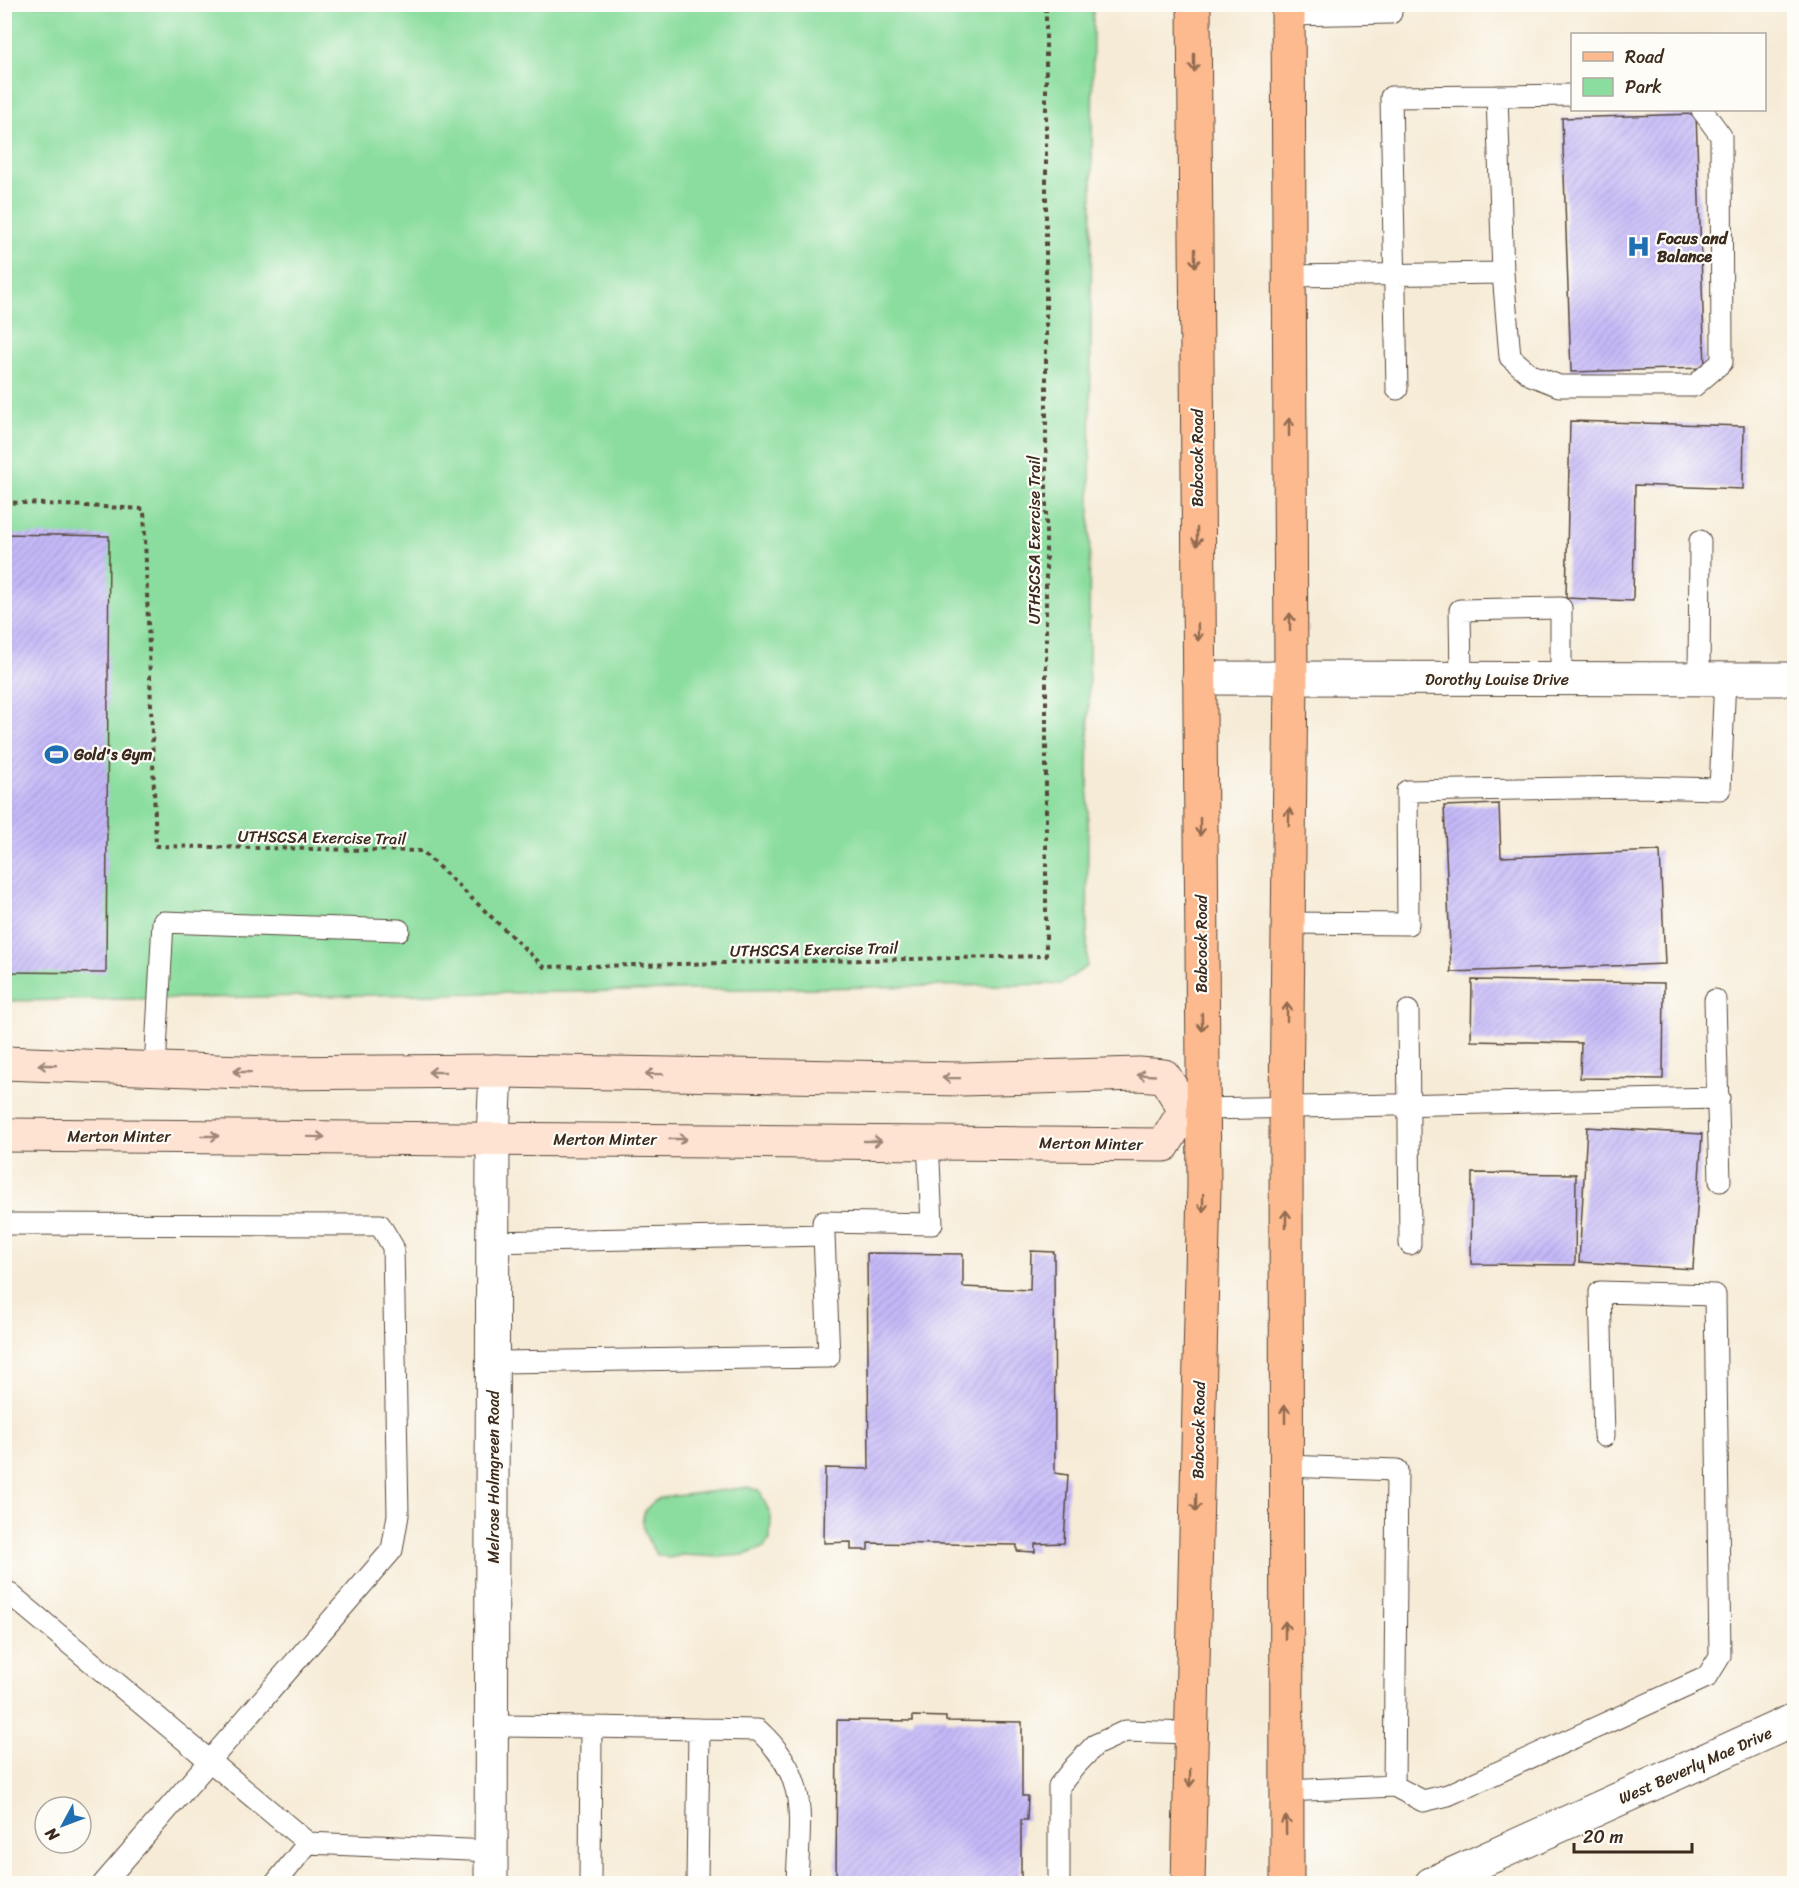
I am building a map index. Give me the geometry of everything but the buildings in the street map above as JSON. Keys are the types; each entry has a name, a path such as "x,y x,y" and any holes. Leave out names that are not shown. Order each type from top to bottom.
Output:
{"main road":[{"name":"Babcock Road","path":"1188,1884 1199,678 1194,4"},
{"path":"1287,1884 1286,1107 1291,677 1288,10"}],"street":[{"name":"Dorothy Louise Drive","path":"1199,678 1794,679"},
{"path":"4,1063 269,1073 496,1071 962,1079 1139,1074 1164,1076 1194,1110"},
{"name":"Melrose Holmgreen Road","path":"491,1884 493,1138 496,1071"},
{"name":"Merton Minter","path":"4,1135 928,1141 1164,1145 1194,1110"},
{"name":"West Beverly Mae Drive","path":"1431,1884 1794,1720"}],"lane":[{"path":"1288,10 1391,13 1391,4"},
{"path":"1397,389 1391,97 1571,95"},
{"path":"1497,96 1503,273 1510,357 1532,375 1560,386 1694,386 1722,362 1721,136 1703,111"},
{"path":"1288,276 1503,273"},
{"path":"1287,923 1408,924 1407,791 1637,787 1720,789 1700,541"},
{"path":"1461,678 1460,610 1561,608 1561,679"},
{"path":"155,1069 163,922 399,930"},
{"path":"1715,1000 1720,1181"},
{"path":"1408,1011 1411,1105 1410,1244"},
{"path":"1194,1110 1719,1098"},
{"path":"494,1362 829,1357 822,1222 932,1224 928,1141"},
{"path":"4,1224 380,1225 393,1246 398,1515 392,1550 103,1884"},
{"path":"493,1242 824,1235"},
{"path":"1286,1791 1394,1786 1423,1801 1448,1795 1707,1677 1720,1656 1715,1295 1600,1292 1604,1436"},
{"path":"1285,1466 1397,1470 1394,1786"},
{"path":"4,1589 308,1843 491,1851"},
{"path":"491,1726 758,1730 775,1746 792,1771 800,1806 797,1884"},
{"path":"590,1884 591,1727"},
{"path":"697,1884 699,1729"},
{"path":"1059,1884 1059,1786 1075,1766 1095,1745 1126,1731 1191,1733"},
{"path":"275,1884 308,1843"}],"path":[{"name":"UTHSCSA Exercise Trail","path":"4,502 144,509 156,846 422,851 544,968 1046,956 1046,4"}],"green space":[{"path":"4,5 1093,5 1087,966 1061,984 5,1001"},
{"path":"749,1487 760,1491 771,1517 770,1539 763,1548 744,1555 719,1557 682,1555 669,1558 656,1554 647,1538 643,1524 643,1517 651,1504 660,1498"}],"place":[{"name":"Focus and Balance","path":"1639,247"},
{"name":"Gold's Gym","path":"56,754"}]}
